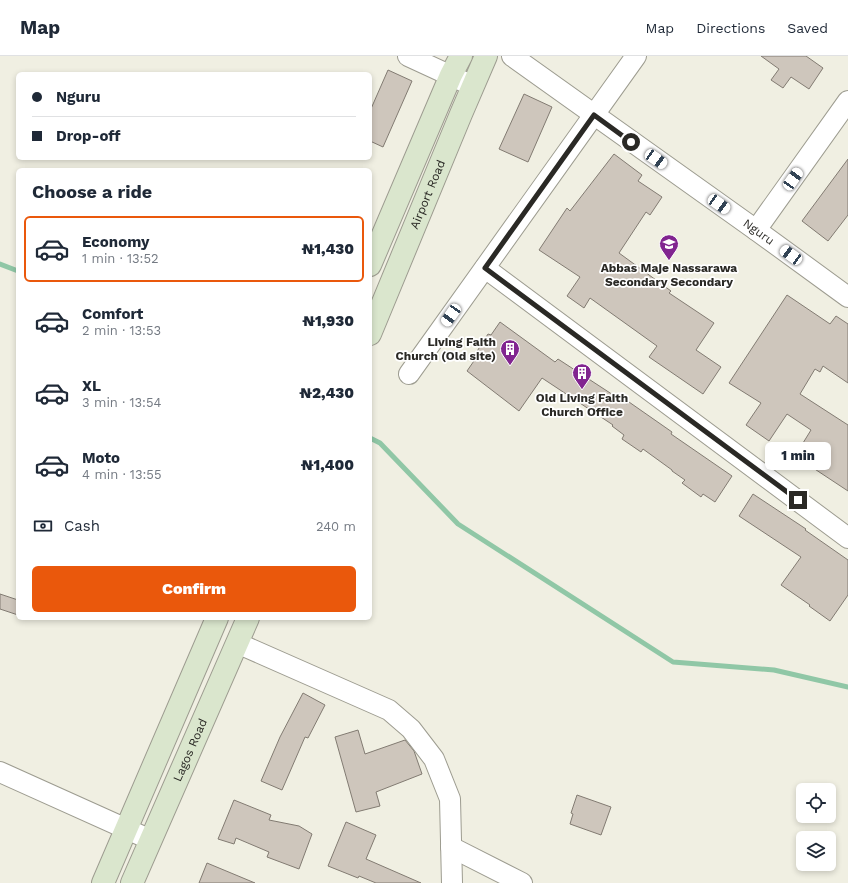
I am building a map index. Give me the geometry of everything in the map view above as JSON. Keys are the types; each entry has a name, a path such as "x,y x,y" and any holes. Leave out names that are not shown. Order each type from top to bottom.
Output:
{"main road":[{"path":"372,260 461,56"},
{"name":"Airport Road","path":"372,329 486,56"},
{"path":"103,883 216,620"},
{"name":"Lagos Road","path":"132,883 247,620"}],"street":[{"path":"408,56 473,86"},
{"name":"Nguru","path":"512,56 848,297"},
{"path":"410,374 636,56"},
{"path":"756,230 848,101"},
{"path":"485,268 848,538"},
{"path":"237,643 390,710 411,729 434,759 450,799 452,883"},
{"path":"0,772 151,840"},
{"path":"451,847 522,883"}],"building":[{"path":"761,56 806,56 823,68 809,89 791,77 783,88 771,80 779,69"},
{"path":"388,70 412,81 383,147 372,142 372,106"},
{"path":"524,94 552,107 528,162 499,149"},
{"path":"614,154 642,175 638,181 662,197 650,215 646,212 619,253 671,291 669,293 714,323 696,350 721,367 703,394 649,357 657,346 590,298 584,308 567,296 580,277 539,250 567,208 570,211"},
{"path":"848,159 848,215 828,241 802,221"},
{"path":"787,295 830,324 836,316 848,324 848,383 823,366 820,372 815,369 800,394 848,425 848,491 795,456 811,430 787,414 769,441 746,425 761,403 729,383"},
{"path":"500,322 555,362 558,359 627,404 629,402 672,432 671,434 732,476 715,502 703,494 701,497 682,483 685,480 672,470 643,449 641,452 622,439 624,435 612,426 613,425 542,378 519,411 467,371 476,358 474,356 488,334 491,335"},
{"path":"753,494 806,529 805,530 848,560 848,595 830,621 781,585 801,557 739,516"},
{"path":"0,594 16,599 16,614 0,609"},
{"path":"303,693 325,705 308,738 305,737 282,790 261,781 280,737"},
{"path":"358,730 365,754 405,740 414,751 422,774 376,792 380,806 356,812 335,737"},
{"path":"577,795 611,807 601,835 570,824 573,814 571,813"},
{"path":"234,800 271,815 269,820 299,826 312,834 299,869 267,857 269,852 236,838 234,844 218,839"},
{"path":"346,822 376,835 366,859 421,883 376,883 359,876 358,878 328,866"},
{"path":"207,863 255,883 199,883"}],"waterway":[{"path":"0,264 16,270"},
{"path":"372,439 380,443 458,524 673,662 774,670 848,687"}],"place":[{"name":"Abbas Maje Nassarawa Secondary Secondary","path":"669,261"},
{"name":"Living Faith Church (Old site)","path":"510,366"},
{"name":"Old Living Faith Church Office","path":"582,390"}],"route":[{"path":"631,142 594,115 485,268 798,500"}]}
